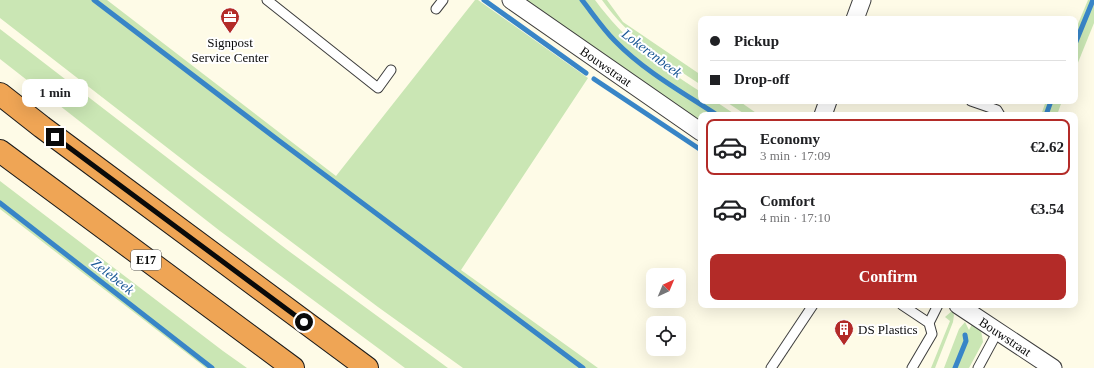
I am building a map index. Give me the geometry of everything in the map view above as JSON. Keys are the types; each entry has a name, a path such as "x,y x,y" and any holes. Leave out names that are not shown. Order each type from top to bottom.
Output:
{"highway":[{"path":"0,94 42,127 366,368"},
{"name":"E17","path":"0,151 292,368"}],"street":[{"name":"Bouwstraat","path":"511,0 698,130"},
{"path":"856,16 862,0"},
{"name":"Bouwstraat","path":"963,308 1053,368"}],"lane":[{"path":"267,0 378,88 391,70"},
{"path":"436,9 443,0"},
{"path":"979,104 998,112"},
{"path":"771,368 811,308"},
{"path":"906,308 929,323 932,334 912,368"},
{"path":"929,323 936,308"},
{"path":"978,368 998,331"}],"green space":[{"path":"0,0 107,0 336,176 475,0 478,0 588,78 461,270 598,368 463,368 378,307 196,170 0,18"},
{"path":"524,0 595,0 606,15 631,40 657,62 698,90 698,104 720,104 732,112 698,112 698,119 608,60"},
{"path":"602,0 607,0 623,22 698,73 698,83 647,47 612,13"},
{"path":"1088,0 1094,0 1094,23 1078,63 1078,24"},
{"path":"0,29 286,249 448,368 405,368 220,231 0,59"},
{"path":"730,104 743,104 755,112 742,112"},
{"path":"1045,104 1061,104 1058,112 1042,112"},
{"path":"0,181 247,368 206,368 0,209"},
{"path":"952,311 954,315 953,322 935,368 931,368 950,321 945,317"},
{"path":"965,322 969,330 972,324 981,330 983,342 969,368 944,368 959,329"}],"waterway":[{"path":"94,0 278,140 583,368"},
{"path":"484,0 586,73"},
{"name":"Lokerenbeek","path":"582,0 606,32 626,52 651,72 698,103"},
{"path":"1078,37 1093,0"},
{"path":"594,79 698,148"},
{"name":"Lokerenbeek","path":"700,104 712,112"},
{"path":"1047,112 1050,104"},
{"name":"Zelebeek","path":"0,203 212,368"},
{"name":"Lokerenbeek","path":"955,368 966,341 965,335"}],"place":[{"name":"Signpost Service Center","path":"230,34"},
{"name":"DS Plastics","path":"844,346"}],"route":[{"path":"55,137 304,322"}]}
